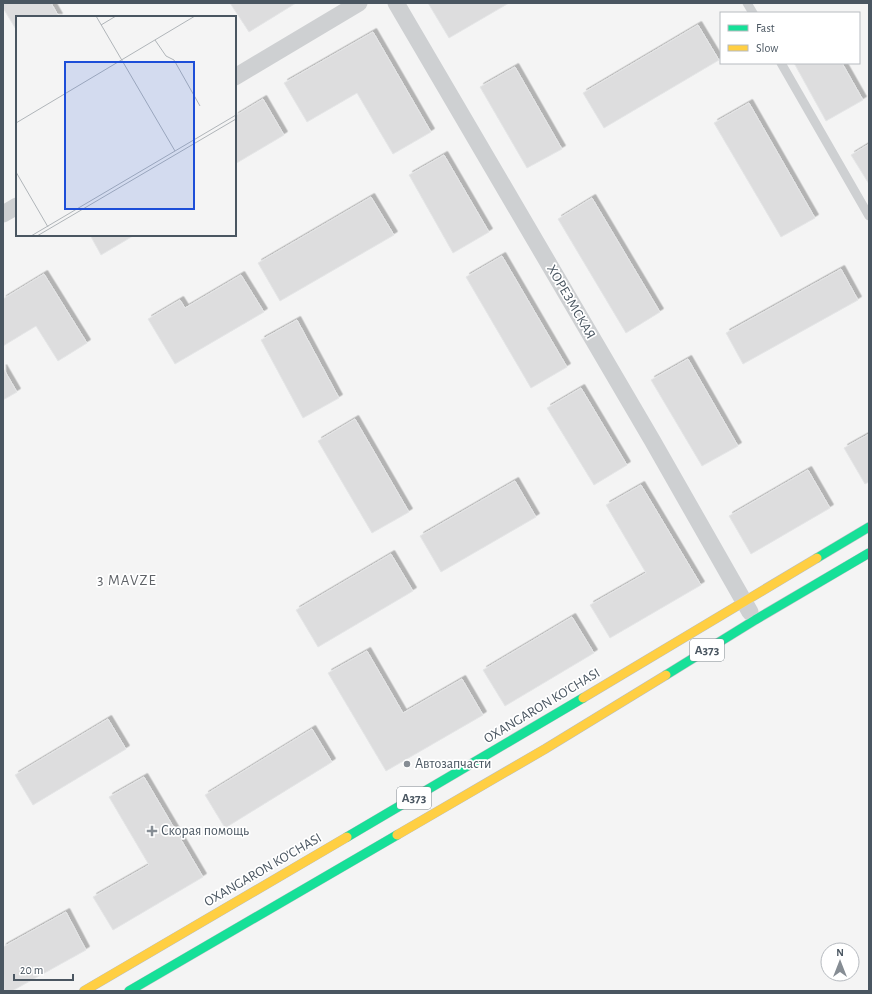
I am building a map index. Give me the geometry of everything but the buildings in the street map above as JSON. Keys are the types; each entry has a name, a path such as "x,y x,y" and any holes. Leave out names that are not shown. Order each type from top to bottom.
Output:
{"highway":[{"name":"OXANGARON KO'CHASI","path":"130,980 245,910 539,738 743,601 869,527"},
{"name":"OXANGARON KO'CHASI","path":"84,991 130,980 245,910 539,738 755,620 869,553"}],"street":[{"path":"236,76 359,3"},
{"name":"ХОРЕЗМСКАЯ","path":"396,3 755,620"},
{"path":"3,214 16,207"}],"lane":[{"path":"747,3 752,12"},
{"path":"782,64 869,216"}],"traffic: fast":[{"path":"817,558 869,527"},
{"path":"666,675 755,620 869,553"},
{"path":"347,837 583,698"},
{"path":"129,991 397,835"}],"traffic: slow":[{"path":"583,698 817,558"},
{"path":"397,835 545,749 666,675"},
{"path":"84,991 347,837"}],"place":[{"name":"Автозапчасти","path":"407,764"},
{"name":"Скорая помощь","path":"152,831"}],"district":[{"name":"3 MAVZE","path":"127,580"}]}
